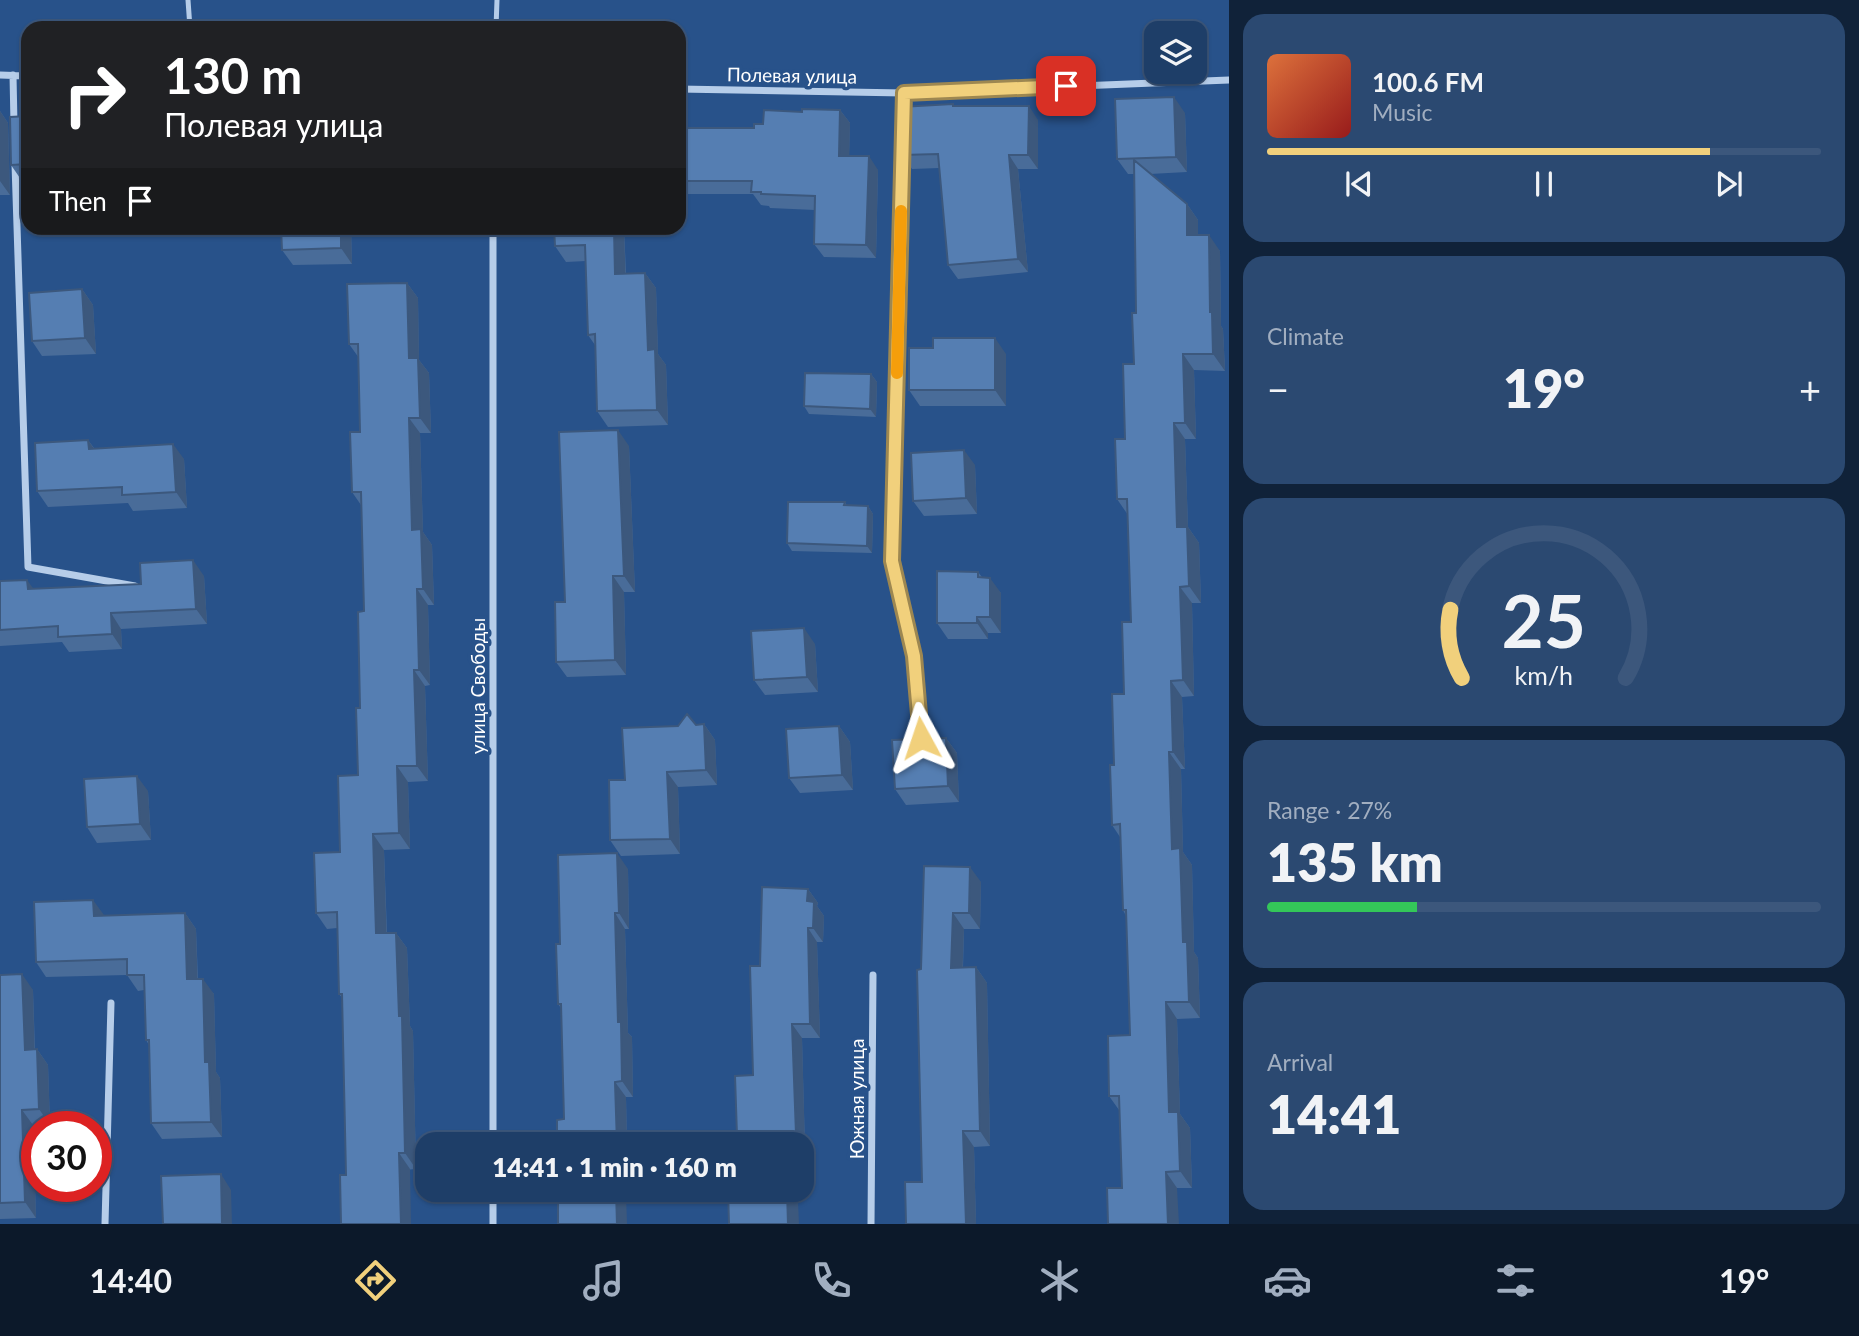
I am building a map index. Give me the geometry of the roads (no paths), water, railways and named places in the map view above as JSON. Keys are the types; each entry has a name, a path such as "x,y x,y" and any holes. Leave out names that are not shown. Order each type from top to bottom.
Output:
{"street":[{"path":"0,75 21,76"},
{"path":"13,75 14,130"},
{"name":"Полевая улица","path":"686,89 904,93 1229,80"},
{"path":"903,120 904,93"},
{"path":"903,134 892,561 914,656 921,738"},
{"path":"15,157 27,567 143,587"},
{"name":"улица Свободы","path":"493,235 493,1132"},
{"name":"Южная улица","path":"871,1224 873,975"},
{"path":"105,1224 111,1003"},
{"path":"493,1202 493,1224"}],"lane":[{"path":"188,0 190,21"},
{"path":"496,21 497,0"}]}
